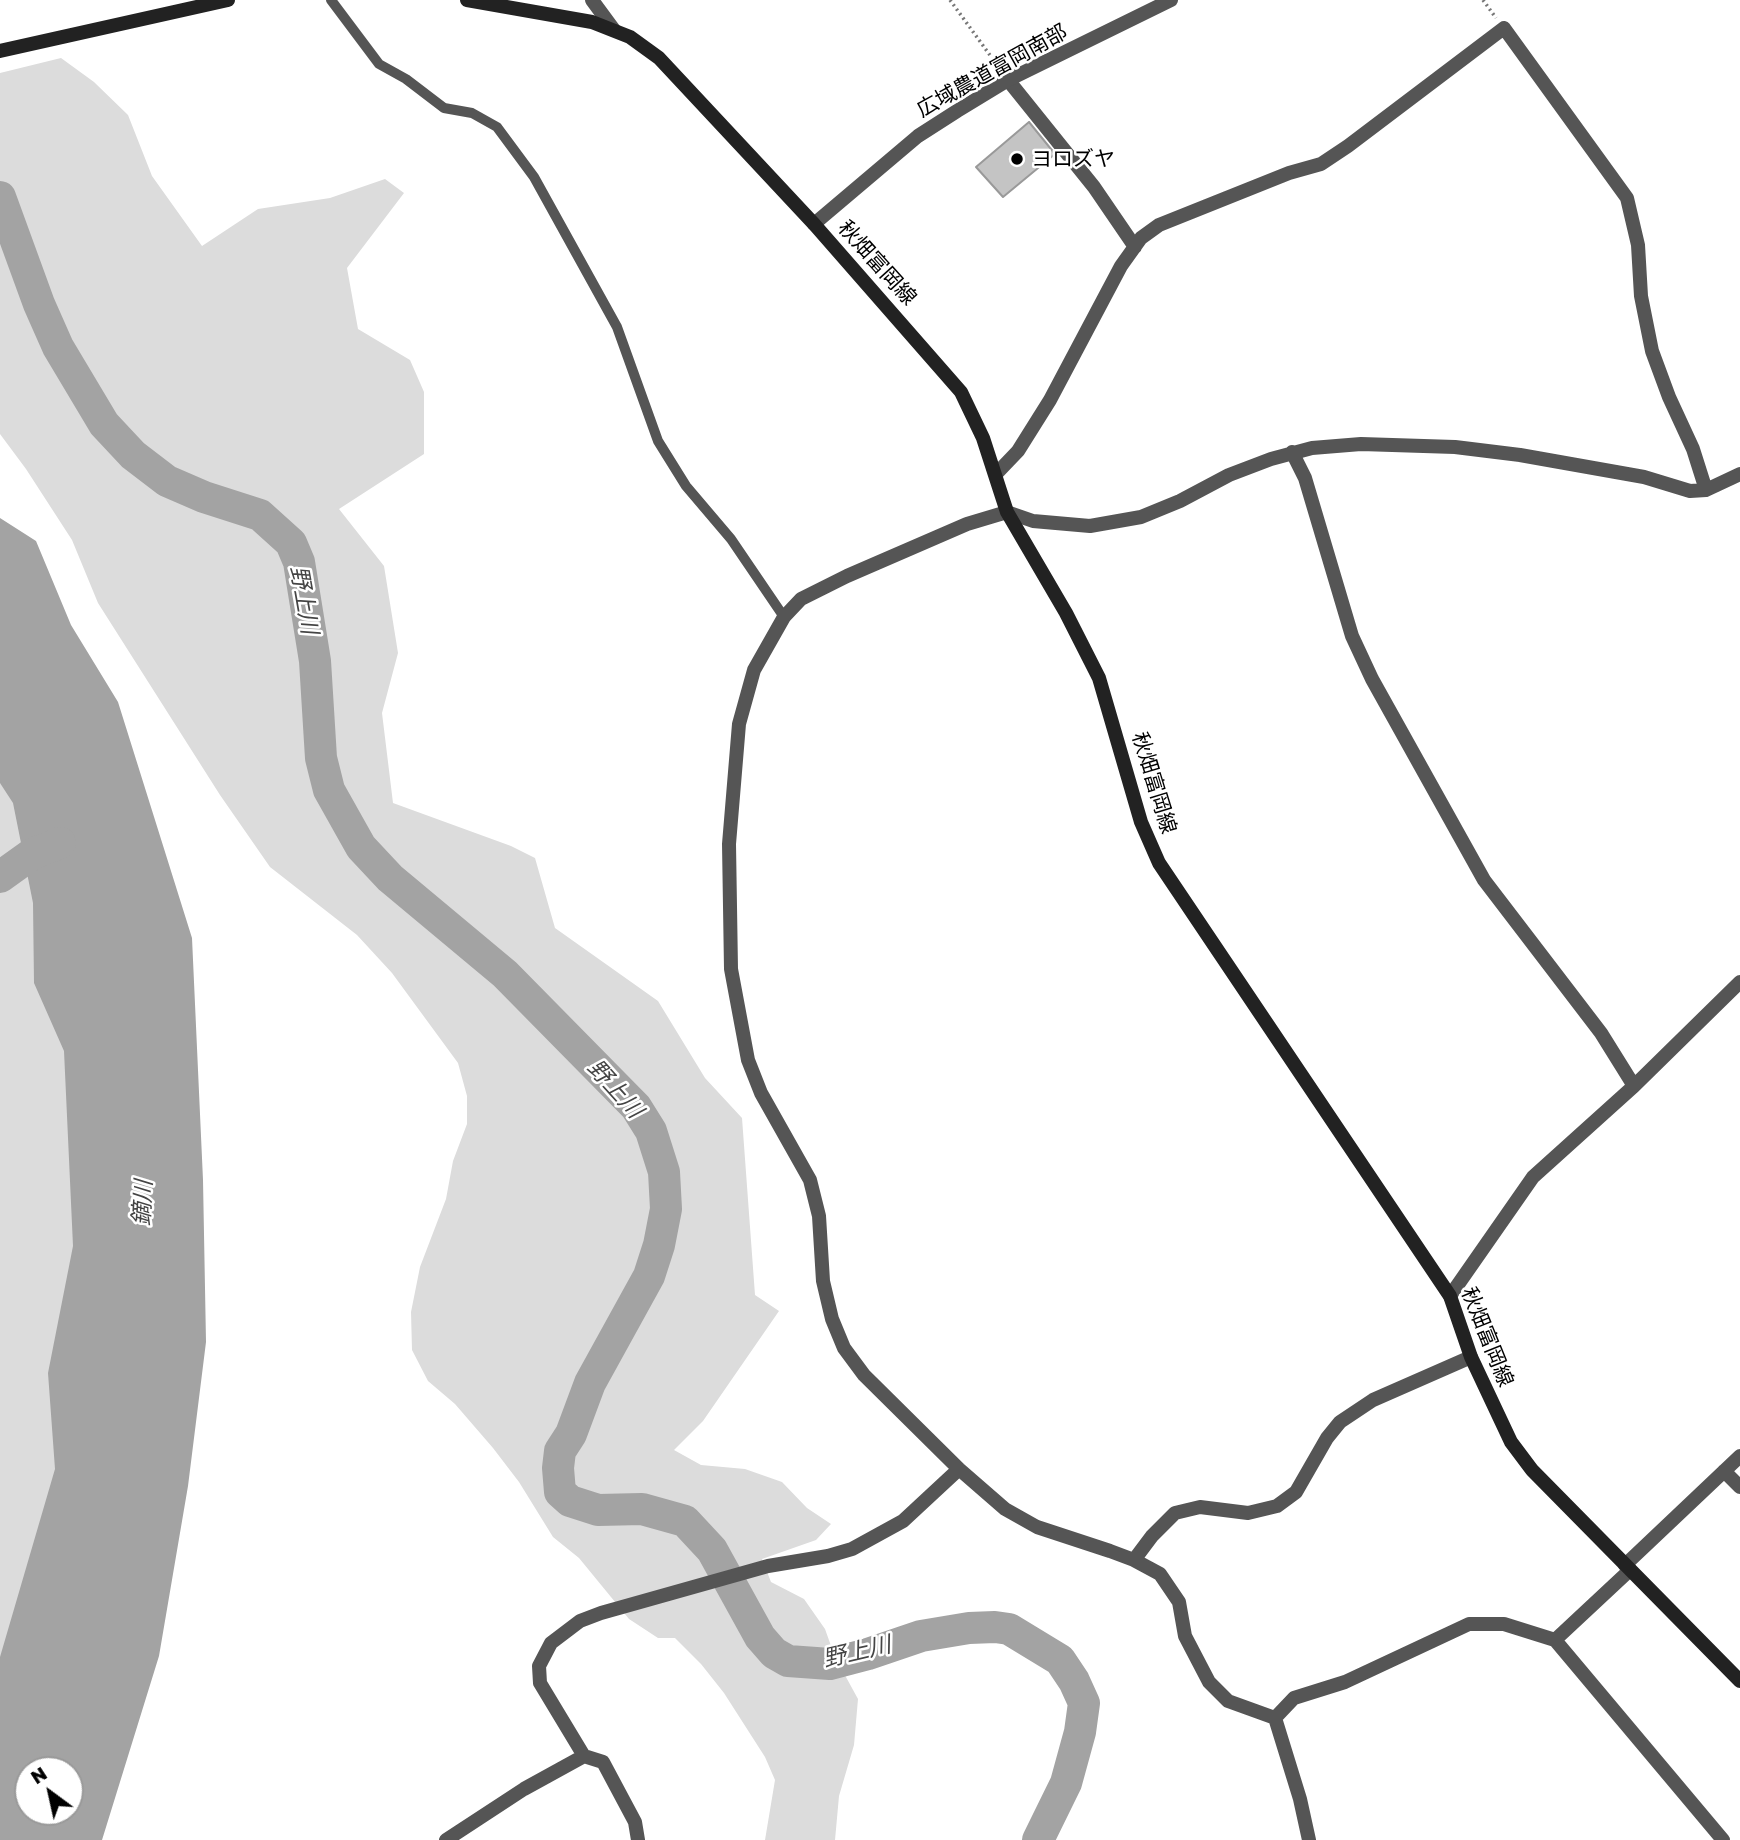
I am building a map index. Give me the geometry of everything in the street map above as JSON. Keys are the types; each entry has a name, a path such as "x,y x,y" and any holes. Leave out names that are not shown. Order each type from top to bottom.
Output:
{"main road":[{"path":"0,51 228,0"},
{"name":"秋畑富岡線","path":"467,0 592,22 630,37 659,58 814,224 961,392 996,474 1007,512 1066,613 1100,678 1141,822 1159,863 1450,1296 1471,1357 1511,1442 1532,1471 1740,1681"}],"street":[{"path":"592,0 614,30"},
{"name":"広域農道富岡南部","path":"814,224 918,136 1008,80 1171,0"},
{"path":"996,474 1018,451 1050,400 1121,265 1141,238 1159,225 1289,173 1321,164 1504,28 1627,198 1638,245 1641,296 1653,351 1669,397 1693,449 1706,490"},
{"path":"1008,80 1094,187 1135,247"},
{"path":"1275,1718 1227,1701 1209,1682 1185,1636 1179,1602 1160,1574 1134,1560 1037,1527 1005,1509 959,1469 864,1375 844,1348 832,1319 823,1281 819,1216 810,1180 761,1093 748,1060 735,1000 731,969 729,844 739,723 754,670 784,617 801,599 967,524 1007,512 1033,521 1090,526 1141,517 1180,501 1229,475 1292,452 1311,448 1361,444 1455,447 1520,455 1644,477 1690,491 1706,490 1740,474"},
{"path":"1292,452 1305,478 1352,636 1372,679 1484,880 1601,1033 1634,1086"},
{"path":"1450,1296 1533,1177 1634,1086 1740,982"},
{"path":"1134,1560 1152,1536 1175,1513 1200,1507 1248,1513 1277,1506 1296,1492 1327,1438 1340,1422 1373,1401 1471,1357"},
{"path":"1555,1640 1740,1456"},
{"path":"638,1840 635,1822 603,1762 584,1756 540,1683 539,1666 551,1643 590,1617 768,1566 828,1556 852,1549 903,1521 959,1469"},
{"path":"1724,1471 1740,1487"},
{"path":"1275,1718 1294,1698 1345,1682 1469,1624 1504,1624 1555,1640 1723,1840"},
{"path":"1275,1718 1309,1840"},
{"path":"446,1840 524,1789 584,1756"}],"lane":[{"path":"331,0 379,64 406,79 444,108 472,113 497,127 521,159 541,188 617,327 663,449 687,486 731,539 784,617"}],"path":[{"path":"950,0 1008,80"}],"shaded area":[{"path":"61,58 94,82 128,115 152,176 202,246 258,209 330,198 385,179 404,193 347,268 358,329 410,360 424,392 424,454 339,509 384,566 398,653 382,713 393,803 511,846 535,858 555,928 658,1001 705,1078 742,1118 755,1295 779,1311 703,1421 674,1450 701,1465 745,1469 782,1482 807,1508 831,1524 816,1540 762,1559 771,1582 804,1599 825,1629 835,1657 858,1699 854,1745 839,1796 835,1840 765,1840 775,1780 765,1757 724,1693 701,1664 675,1638 658,1638 629,1619 579,1558 553,1537 519,1482 493,1448 455,1404 428,1381 412,1350 411,1312 420,1267 446,1199 453,1161 467,1124 467,1096 458,1063 392,973 357,935 270,867 220,795 98,603 72,540 0,434 0,73"},
{"path":"0,573 75,884 85,1809 84,1756 14,1756 14,1826 38,1826 0,1840"}],"water":[{"name":"鏑川","path":"0,518 36,541 71,625 118,702 192,938 203,1180 206,1342 188,1486 159,1656 102,1840 0,1840 0,1657 55,1469 48,1373 73,1246 64,1051 34,983 33,903 13,803 0,783"}],"building":[{"name":"ヨロズヤ","path":"1029,122 1055,154 1003,197 976,167"}],"waterway":[{"name":"野上川","path":"0,197 39,304 58,347 104,424 133,455 167,481 204,497 260,515 291,543 299,562 315,661 321,758 329,790 361,847 390,878 505,974 636,1107 651,1131 664,1172 666,1209 659,1245 649,1276 590,1383 571,1434 560,1451 560,1492 570,1501 598,1510 642,1509 685,1521 712,1550 760,1637 774,1653 788,1661 830,1664 921,1636 969,1628 995,1627 1009,1629 1060,1660 1084,1703 1080,1732 1066,1783 1038,1840"},
{"path":"0,877 32,854 60,843"}],"place":[{"name":"ヨロズヤ","path":"1017,159"}]}
